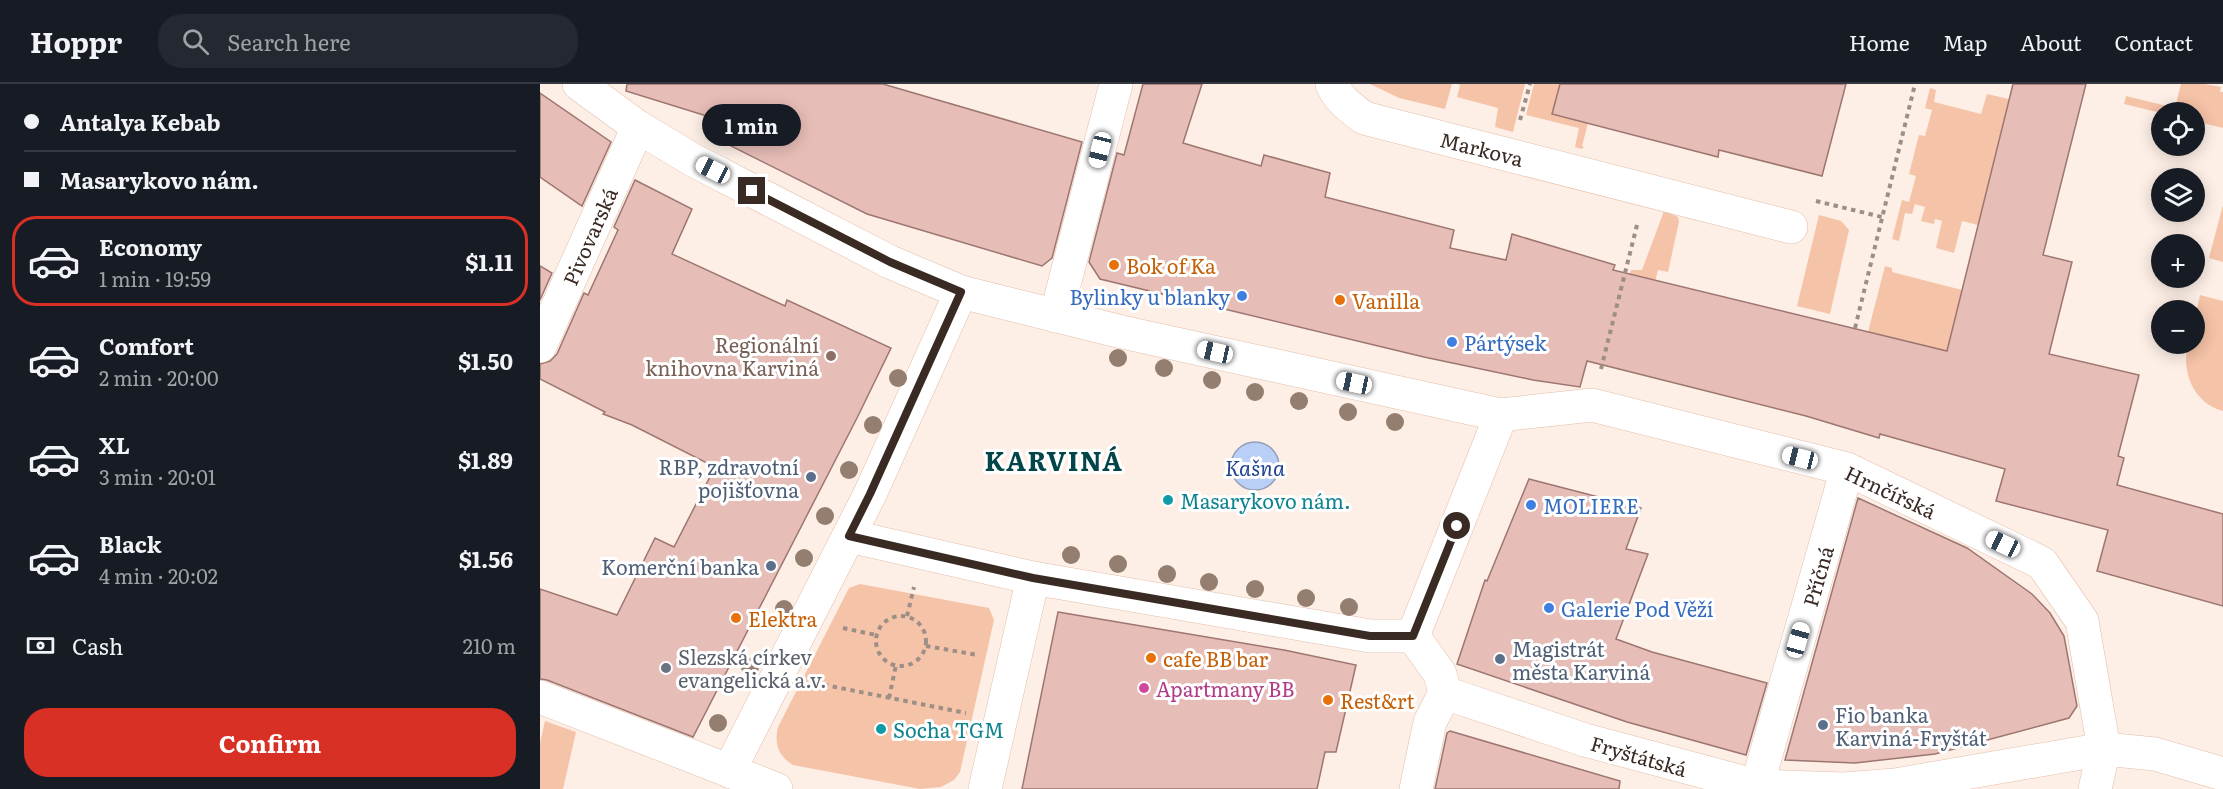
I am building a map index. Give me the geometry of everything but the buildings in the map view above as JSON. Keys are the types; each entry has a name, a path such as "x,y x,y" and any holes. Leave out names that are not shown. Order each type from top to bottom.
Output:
{"street":[{"path":"579,84 638,127 693,160 890,262 961,292 1056,316 1501,415 1413,636"},
{"path":"1056,316 1116,84"},
{"name":"Markova","path":"1332,84 1348,106 1364,118 1791,227"},
{"name":"Pivovarská","path":"540,346 638,127"},
{"path":"729,771 870,494 961,292"},
{"name":"Hrnčířská","path":"1501,415 1592,405 1847,469 2042,563 2082,621 2104,749"},
{"name":"Příčná","path":"1756,786 1847,469"},
{"path":"849,536 1033,578 1370,636 1413,636"},
{"path":"985,789 1033,578"},
{"path":"1413,636 1440,674 1445,693 1430,722 1416,789"},
{"name":"Fryštátská","path":"1445,693 1585,740 1756,786 1844,789 1895,785 2104,749 2155,754 2223,774"},
{"path":"540,697 776,789"},
{"path":"2095,789 2104,749"}],"path":[{"path":"1855,328 1915,84"},
{"path":"1592,405 1646,190"},
{"path":"1791,227 1801,198 1882,217"},
{"path":"902,615 918,622 924,629 926,646 917,660 910,665 896,665 885,661 876,647 877,631 888,619 902,615"},
{"path":"926,646 1014,662"},
{"path":"889,698 896,665"},
{"path":"779,676 1001,720"}],"shaded area":[{"path":"1370,84 1452,84 1445,109 1399,98"},
{"path":"1457,84 1525,84 1513,132 1495,127 1498,108 1457,97 1460,85"},
{"path":"1534,84 1560,84 1552,114 1588,123 1582,149 1575,147 1579,128 1526,115"},
{"path":"2181,84 2221,87 2223,128 2205,124 2205,102 2176,102"},
{"path":"1930,88 1936,90 1934,102 1981,114 1987,94 2009,99 1978,225 1962,221 1954,253 1936,248 1942,221 1935,219 1934,224 1921,221 1925,207 1915,204 1912,214 1905,213 1899,241 1892,239 1902,200 1909,202 1916,176 1909,174 1919,135 1925,136 1932,110 1925,108"},
{"path":"2126,96 2151,102 2151,111 2124,104"},
{"path":"2223,205 2223,262 2209,258"},
{"path":"1664,211 1678,217 1679,222 1668,272 1658,270 1632,372 1604,364 1631,270 1642,270"},
{"path":"1819,215 1841,221 1849,230 1830,314 1797,306"},
{"path":"1885,266 1892,268 1892,272 1962,290 1942,371 2129,416 2123,438 1926,387 1911,342 1868,332"},
{"path":"2200,295 2223,301 2223,411 2204,401 2192,385 2188,375 2186,354 2205,354 2205,300 2199,300"},
{"path":"860,584 989,608 994,620 960,772 954,780 941,787 920,789 793,765 778,749 778,727 849,588"},
{"path":"545,721 576,732 563,789 540,789 540,743"}],"water":[{"name":"Kašna","path":"1250,442 1260,442 1275,452 1279,466 1278,475 1269,486 1260,490 1250,490 1235,480 1231,471 1231,461 1241,446"}],"place":[{"name":"Bok of Ka","path":"1114,265"},
{"name":"Bylinky u blanky","path":"1242,296"},
{"name":"Vanilla","path":"1340,300"},
{"name":"Pártýsek","path":"1452,342"},
{"name":"Regionální knihovna Karviná","path":"831,356"},
{"name":"RBP, zdravotní pojišťovna","path":"811,477"},
{"name":"Masarykovo nám.","path":"1168,500"},
{"name":"MOLIERE","path":"1531,505"},
{"name":"Komerční banka","path":"771,566"},
{"name":"Galerie Pod Věží","path":"1549,608"},
{"name":"Elektra","path":"736,618"},
{"name":"cafe BB bar","path":"1151,658"},
{"name":"Magistrát města Karviná","path":"1500,659"},
{"name":"Slezská církev evangelická a.v.","path":"666,668"},
{"name":"Apartmany BB","path":"1144,688"},
{"name":"Rest&rt","path":"1328,700"},
{"name":"Fio banka Karviná-Fryštát","path":"1823,725"},
{"name":"Socha TGM","path":"881,729"}],"district":[{"name":"KARVINÁ","path":"1054,459"}],"route":[{"path":"752,191 890,262 961,292 849,536 1033,578 1370,636 1413,636 1457,526"}]}
